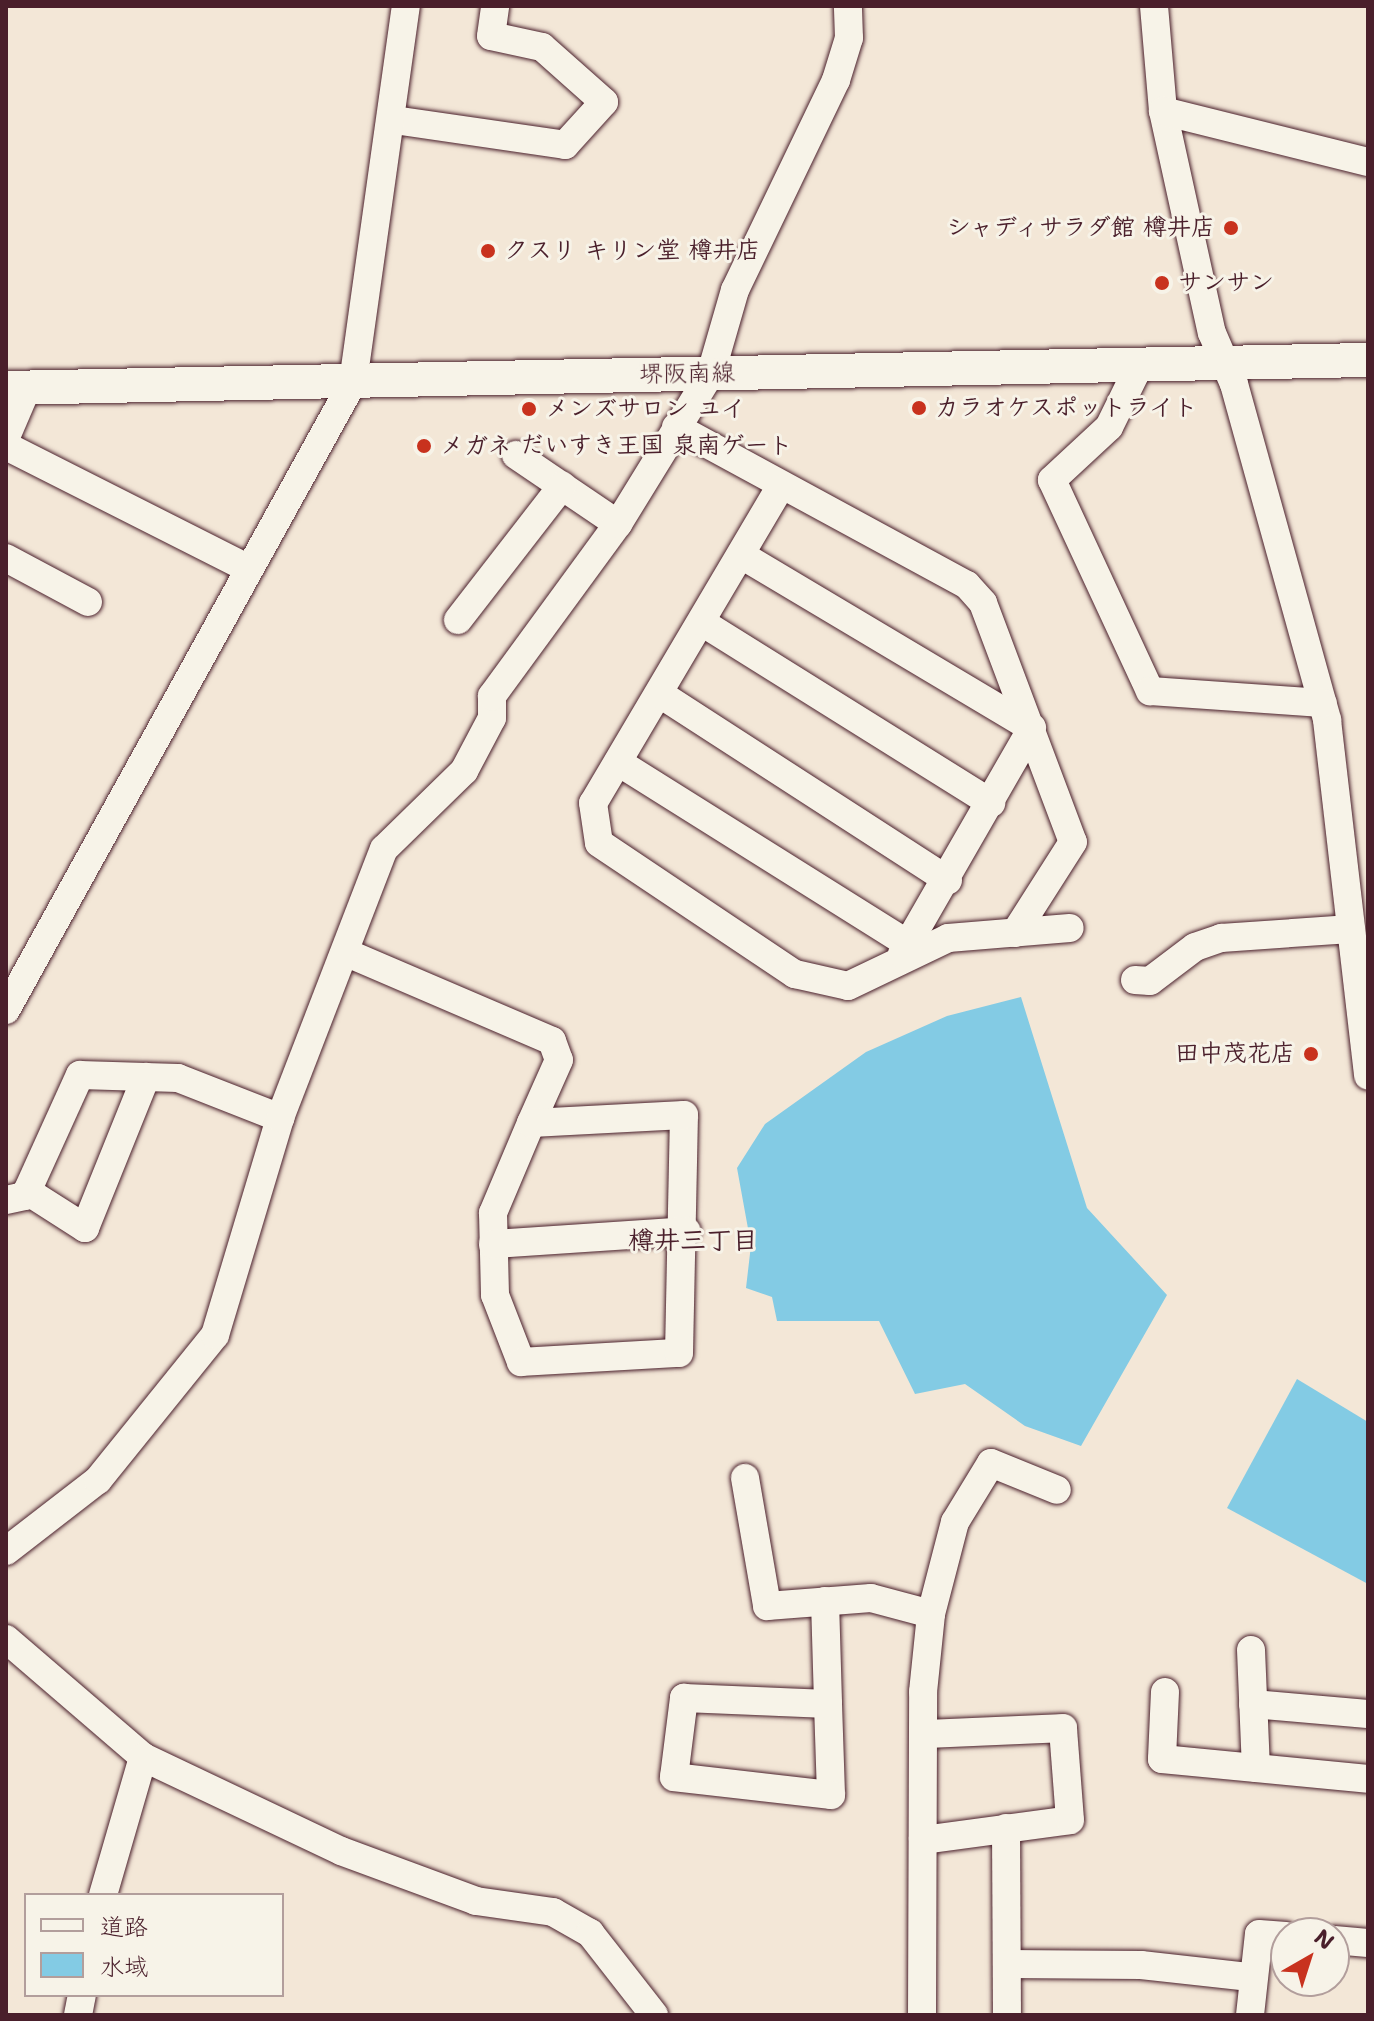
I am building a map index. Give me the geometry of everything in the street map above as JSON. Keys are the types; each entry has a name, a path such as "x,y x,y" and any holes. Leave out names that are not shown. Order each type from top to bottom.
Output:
{"main road":[{"name":"堺阪南線","path":"17,388 1368,360"}],"street":[{"path":"6,1010 353,382 394,120 406,6"},
{"path":"394,120 565,145 604,102 542,47 491,36 495,6"},
{"path":"6,1551 98,1480 215,1335 280,1118 347,953 384,849 464,771 492,718 492,696 618,524 711,373 735,290 836,80 849,38 848,6"},
{"path":"1154,6 1163,111 1223,363 1323,703 1368,1076"},
{"path":"1163,111 1368,162"},
{"path":"1140,364 1109,427 1052,480 1150,691 1323,703"},
{"path":"6,437 17,388"},
{"path":"676,427 779,489 967,585 994,623 1073,842 1015,933"},
{"path":"6,446 249,569"},
{"path":"516,455 618,524"},
{"path":"458,620 562,486"},
{"path":"779,489 743,556 593,803 599,843 795,974 848,986 905,949 948,938 1070,928"},
{"path":"743,556 1032,728"},
{"path":"6,558 88,602"},
{"path":"703,623 991,803"},
{"path":"660,694 948,880"},
{"path":"905,949 948,880 1032,728"},
{"path":"618,762 905,949"},
{"path":"1135,980 1150,981 1195,947 1221,938 1351,929"},
{"path":"347,953 552,1041 559,1060 531,1123 493,1213 495,1295 521,1362 679,1353 687,1231 684,1115 531,1123"},
{"path":"146,1077 85,1228 17,1195 80,1075 146,1077 178,1078 280,1118"},
{"path":"493,1244 687,1231"},
{"path":"922,2015 923,1734 931,1614 955,1522 991,1463 1057,1490"},
{"path":"745,1478 767,1606 871,1598 931,1614"},
{"path":"825,1601 831,1795 674,1777 684,1698 828,1704"},
{"path":"6,1639 143,1757 341,1851 476,1901 553,1912 590,1933 654,2015"},
{"path":"1251,1650 1256,1768"},
{"path":"1165,1692 1162,1759 1368,1779"},
{"path":"1253,1704 1368,1714"},
{"path":"923,1734 1063,1728 1070,1820 923,1840"},
{"path":"104,1893 143,1757"},
{"path":"1006,1828 1007,2015"},
{"path":"1250,2015 1250,1977 1259,1934 1270,1935"},
{"path":"1007,1964 1141,1965 1250,1977"}],"water":[{"path":"1021,997 1087,1208 1167,1295 1081,1446 1025,1426 965,1384 915,1394 879,1321 777,1321 772,1297 746,1288 751,1245 737,1168 765,1124 866,1052 947,1016"},
{"path":"1297,1379 1368,1422 1368,1584 1227,1508"}],"place":[{"name":"シャディサラダ館 樽井店","path":"1231,228"},
{"name":"クスリ キリン堂 樽井店","path":"488,251"},
{"name":"サンサン","path":"1162,283"},
{"name":"カラオケスポットライト","path":"919,408"},
{"name":"メンズサロン ユイ","path":"529,409"},
{"name":"メガネ だいすき王国 泉南ゲート","path":"424,446"},
{"name":"田中茂花店","path":"1311,1054"}],"district":[{"name":"樽井三丁目","path":"693,1240"}]}
